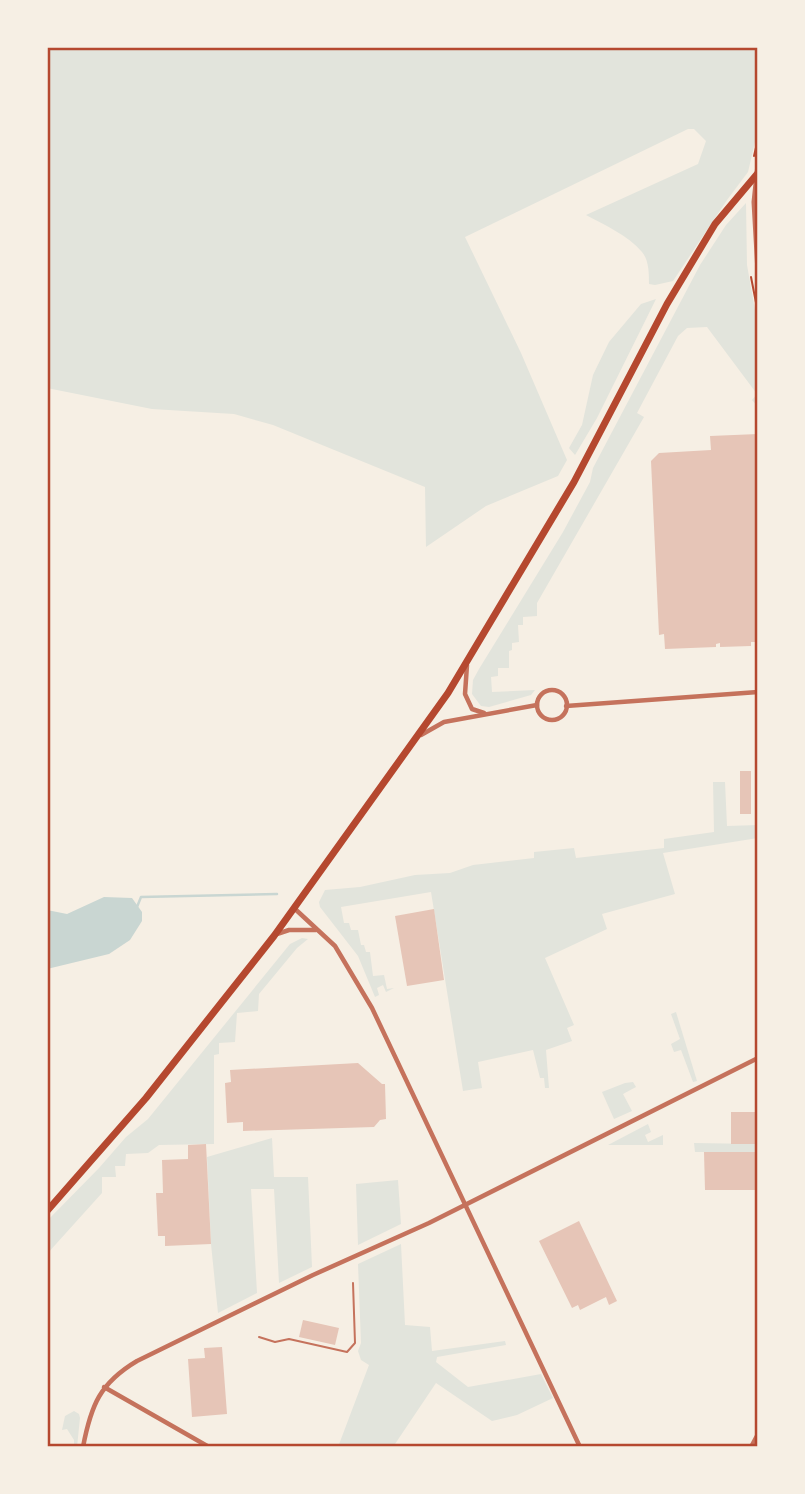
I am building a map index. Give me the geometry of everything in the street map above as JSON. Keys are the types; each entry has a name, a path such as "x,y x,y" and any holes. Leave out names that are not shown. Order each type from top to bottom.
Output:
{"main road":[{"path":"47,1211 146,1098 274,936 418,737 467,665 574,482 667,304 715,224 758,173"}],"street":[{"path":"758,164 754,202 758,271"},
{"path":"467,665 465,694 468,703 472,709 488,714"},
{"path":"551,691 560,694 566,706 563,714 551,720 540,714 537,705 540,697 551,691"},
{"path":"566,706 758,692"},
{"path":"418,737 439,723 537,705"},
{"path":"294,908 335,946 366,998 580,1447"},
{"path":"274,936 289,930 317,930"},
{"path":"83,1447 96,1400 104,1387 118,1372 137,1361 465,1204 758,1058"},
{"path":"104,1387 209,1447"},
{"path":"751,1447 758,1434"}],"lane":[{"path":"259,1336 275,1342 289,1339 347,1352 355,1343 353,1283"}],"shaded area":[{"path":"47,47 758,47 758,129 748,172 673,281 649,284 649,272 642,252 623,235 586,215 698,164 706,141 694,129 688,129 465,237 521,353 567,460 558,476 486,506 426,547 425,487 273,425 234,414 152,409 47,388"},
{"path":"746,203 747,265 758,327 758,407 752,400 757,394 707,327 687,328 678,336 637,413 644,417 537,603 537,616 523,617 523,625 518,625 519,642 512,643 509,668 498,668 498,676 491,677 492,692 535,690 531,695 489,707 481,706 472,694 473,680 563,532 590,482 593,468 700,265 726,225"},
{"path":"656,299 597,418 575,455 569,448 582,425 593,375 609,342 641,304"},
{"path":"713,782 725,782 727,826 758,825 758,838 663,853 675,894 602,914 607,929 545,958 574,1025 567,1028 572,1041 546,1050 549,1088 545,1088 544,1078 540,1078 533,1050 478,1062 482,1088 463,1091 431,892 341,907 344,923 349,923 351,930 358,930 361,945 364,945 366,952 370,952 373,976 384,975 387,989 394,988 386,992 383,985 377,988 379,995 375,997 358,956 320,907 319,902 325,890 360,887 415,875 450,873 473,865 534,858 534,852 574,848 576,858 664,848 664,839 714,832"},
{"path":"104,897 132,898 142,912 142,921 130,940 109,954 47,969 47,910 67,914"},
{"path":"302,938 308,939 297,948 259,994 258,1011 237,1013 235,1042 219,1043 219,1054 214,1055 214,1144 159,1145 148,1153 126,1154 125,1166 115,1166 116,1177 102,1177 102,1193 47,1254 47,1221 126,1137 148,1119 290,944"},
{"path":"676,1012 697,1081 693,1082 681,1050 674,1052 671,1044 680,1039 671,1014"},
{"path":"633,1082 636,1087 623,1094 632,1111 614,1119 602,1092"},
{"path":"648,1124 651,1132 645,1135 648,1142 663,1135 663,1145 608,1145"},
{"path":"272,1138 274,1177 308,1177 312,1267 279,1283 274,1189 251,1189 257,1293 218,1313 211,1244 207,1157"},
{"path":"694,1143 758,1144 758,1152 695,1152"},
{"path":"398,1180 401,1224 358,1245 356,1184"},
{"path":"401,1244 405,1325 430,1327 432,1351 505,1341 506,1345 437,1357 436,1362 468,1387 541,1374 553,1398 517,1415 492,1421 436,1383 393,1447 338,1447 369,1365 361,1360 358,1351 361,1343 358,1264"},
{"path":"74,1411 80,1418 77,1447 74,1447 74,1440 67,1429 62,1430 65,1416"}],"building":[{"path":"758,434 758,646 751,642 751,646 720,647 720,643 716,644 716,647 665,649 664,634 659,635 651,461 659,453 711,450 710,436"},
{"path":"740,771 751,771 751,814 740,814"},
{"path":"434,909 444,980 407,986 395,916"},
{"path":"358,1063 385,1084 386,1119 380,1120 374,1127 243,1131 243,1122 227,1123 225,1083 231,1082 230,1070"},
{"path":"731,1112 758,1112 758,1144 731,1144"},
{"path":"206,1144 211,1244 165,1246 165,1236 158,1236 156,1193 163,1193 162,1160 188,1159 188,1145"},
{"path":"704,1152 758,1152 758,1190 705,1190"},
{"path":"579,1221 617,1301 609,1305 606,1297 580,1310 578,1305 572,1308 539,1241"},
{"path":"303,1320 339,1328 335,1345 299,1337"},
{"path":"222,1347 227,1414 192,1417 188,1359 205,1358 204,1348"}],"waterway":[{"path":"137,907 141,897 277,894"}]}
